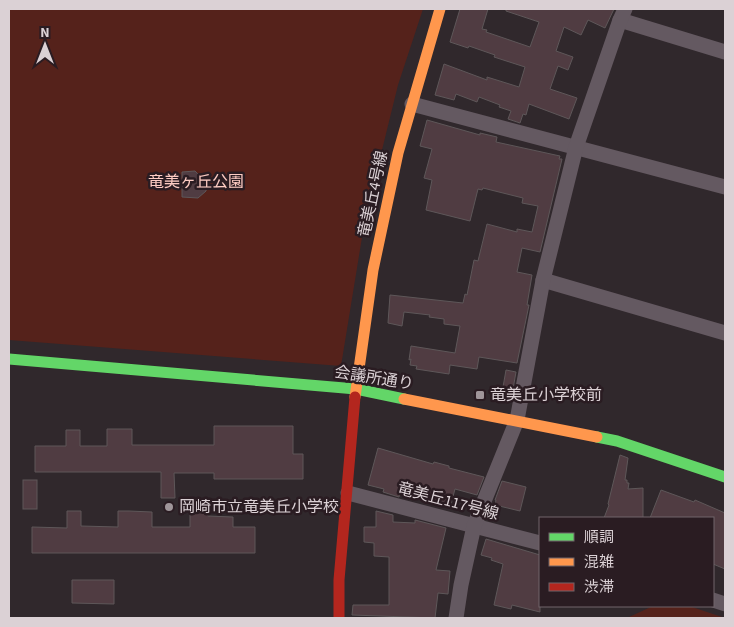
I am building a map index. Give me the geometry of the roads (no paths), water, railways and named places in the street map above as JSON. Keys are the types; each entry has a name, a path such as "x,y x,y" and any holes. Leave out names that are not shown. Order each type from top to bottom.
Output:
{"street":[{"name":"竜美丘4号線","path":"339,618 339,580 356,389 373,270 398,154 440,9"},
{"path":"456,618 460,585 474,526 517,420 543,280 576,147 622,14 725,52"},
{"path":"412,104 725,187"},
{"path":"543,280 725,334"},
{"name":"会議所通り","path":"9,359 356,389 617,441 725,477"},
{"name":"竜美丘117号線","path":"348,493 539,543"}],"place":[{"name":"竜美丘小学校前","path":"480,395"},
{"name":"岡崎市立竜美丘小学校","path":"169,507"}],"park label":[{"name":"竜美ヶ丘公園","path":"196,182"}]}
